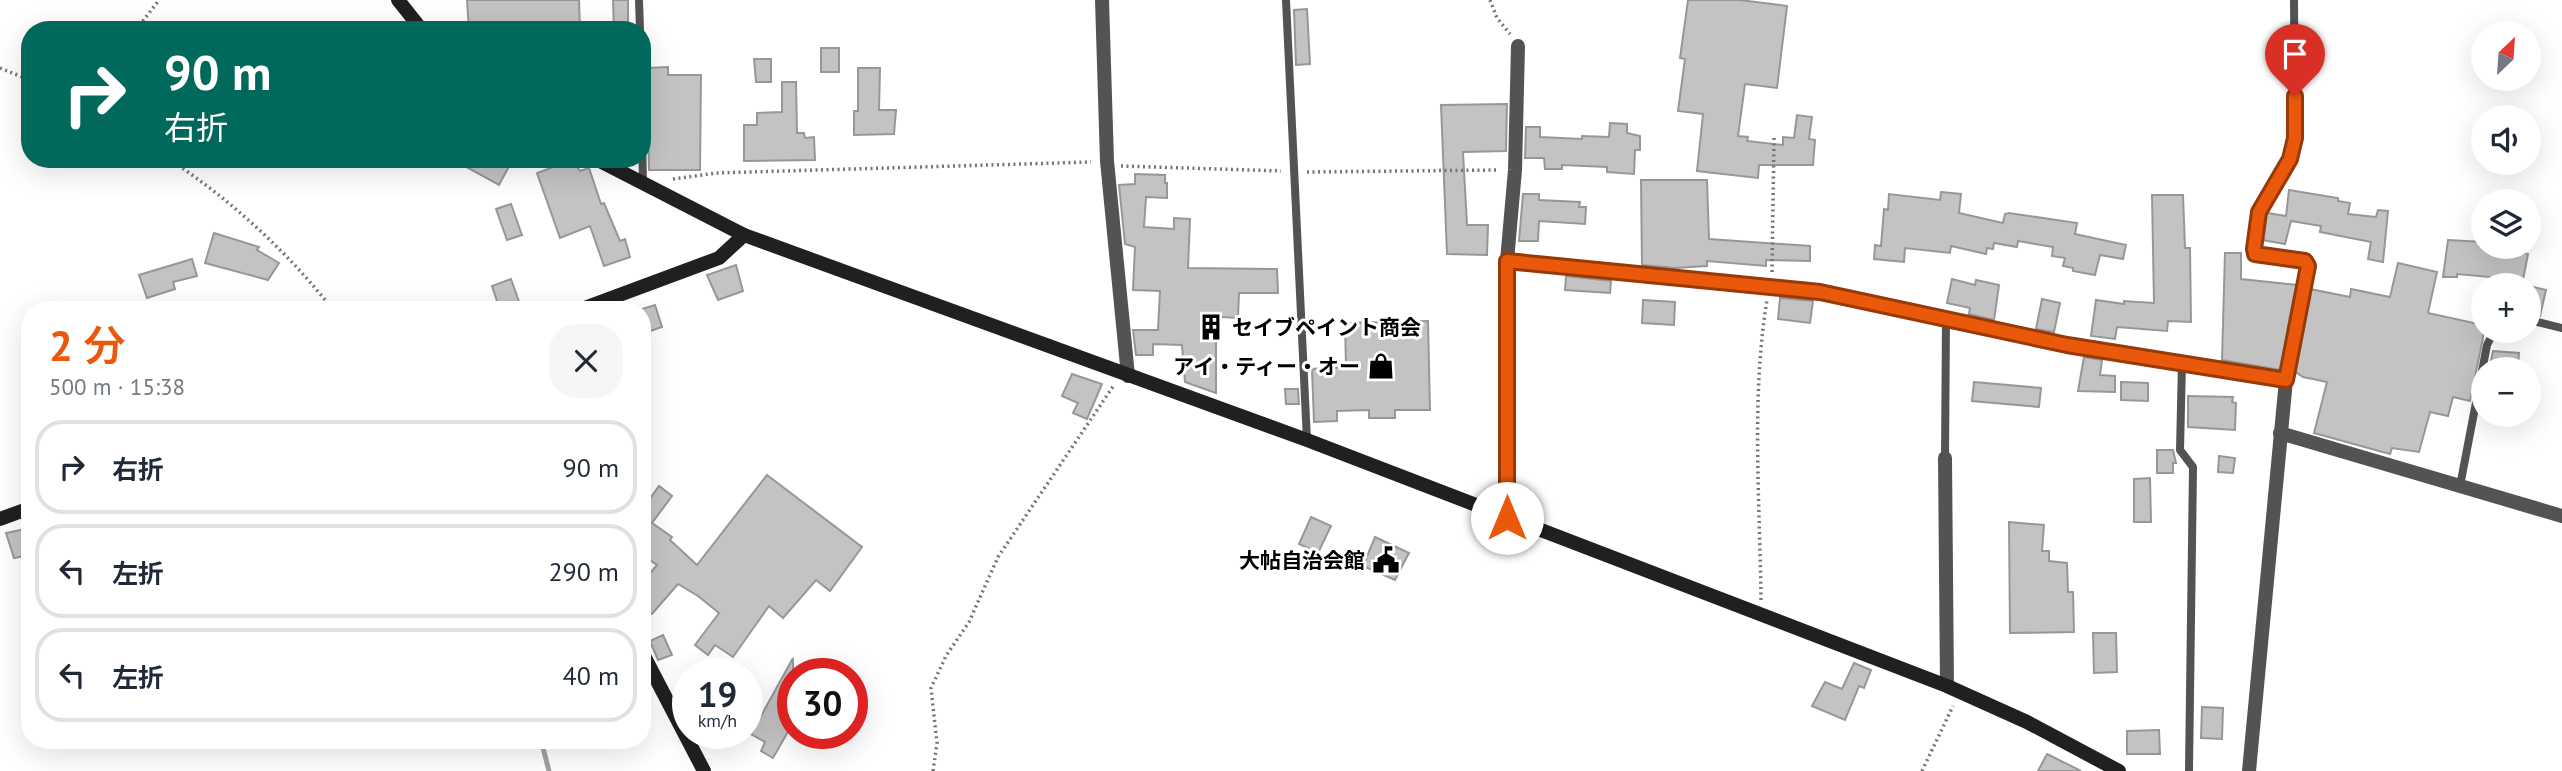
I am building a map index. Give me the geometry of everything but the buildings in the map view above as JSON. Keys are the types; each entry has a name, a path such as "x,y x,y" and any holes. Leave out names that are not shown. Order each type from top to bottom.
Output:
{"street":[{"path":"398,0 415,21"},
{"path":"1102,0 1107,163 1125,375"},
{"path":"1507,518 1507,261 1515,170 1518,46"},
{"path":"613,168 744,235 1307,440 1953,689 2119,771"},
{"path":"603,301 719,258 744,235"},
{"path":"1507,261 1769,285 1831,294 2067,345 2286,380 2249,771"},
{"path":"2280,433 2562,516"},
{"path":"1945,458 1953,689"},
{"path":"0,519 21,511"},
{"path":"651,669 704,771"}],"lane":[{"path":"639,0 640,21"},
{"path":"1286,0 1307,440"},
{"path":"2286,380 2308,266 2305,261 2255,254 2254,249 2259,212 2282,177 2295,138 2294,0"},
{"path":"643,168 643,184"},
{"path":"1945,458 1946,318"},
{"path":"2541,323 2562,328"},
{"path":"2460,486 2488,343"},
{"path":"2182,362 2180,450 2193,467 2189,771"}],"path":[{"path":"143,21 159,0"},
{"path":"1490,0 1497,18 1516,38 1518,46"},
{"path":"0,68 21,76"},
{"path":"1761,615 1760,339 1773,263 1774,137"},
{"path":"643,184 716,173 1107,163 1295,172 1515,170"},
{"path":"183,168 201,180 266,237 310,280 326,301"},
{"path":"933,771 937,743 931,688 974,612 998,557 1125,375"},
{"path":"1922,771 1953,689"}],"waterway":[{"path":"543,749 549,771"}],"place":[{"name":"セイブペイント商会","path":"1211,327"},
{"name":"アイ・ティー・オー","path":"1381,366"},
{"name":"大帖自治会館","path":"1386,560"}],"route":[{"path":"1507,518 1507,261 1820,292 2067,345 2286,380 2289,377 2308,266 2305,261 2255,254 2254,249 2255,225 2259,212 2282,177 2290,159 2295,138 2295,96"}]}
